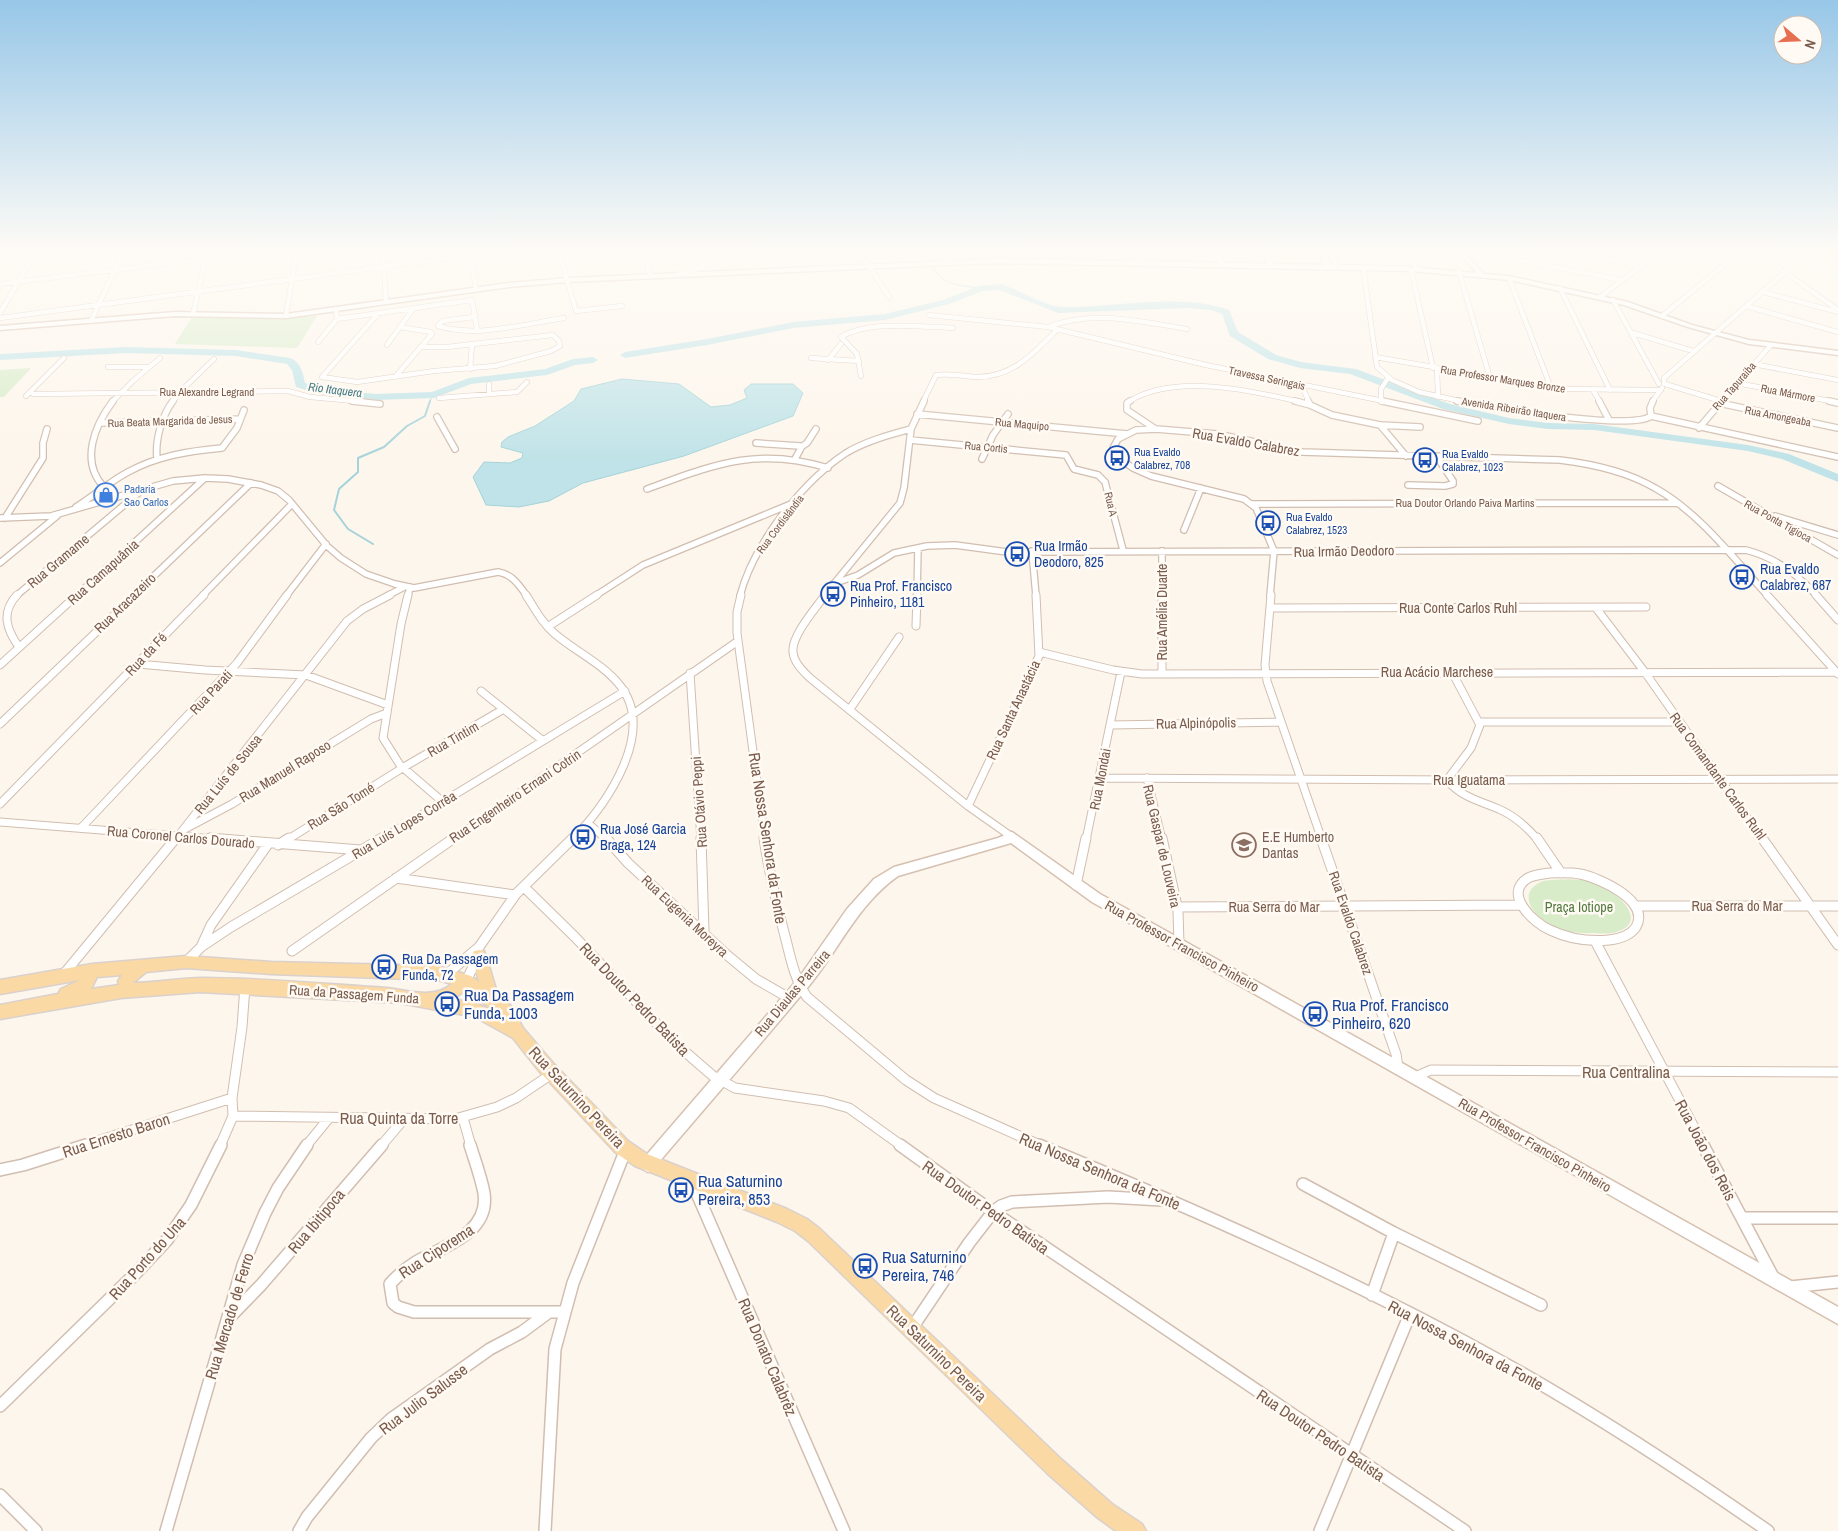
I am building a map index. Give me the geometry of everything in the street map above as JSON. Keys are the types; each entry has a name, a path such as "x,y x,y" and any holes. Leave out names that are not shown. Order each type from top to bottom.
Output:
{"main road":[{"path":"0,328 114,319"},
{"path":"1673,319 1715,333 1770,346 1838,353"},
{"name":"Rua Diaulas Parreira","path":"648,1164 788,998 800,988 816,969 866,894 879,881 894,872 1001,842 1012,837"},
{"name":"Rua Professor Francisco Pinheiro","path":"1012,837 1076,885 1838,1316"},
{"path":"479,951 491,999"},
{"name":"Rua da Passagem Funda","path":"0,987 92,971 186,962 271,968 447,974 466,981 491,999 512,1020 518,1033"},
{"path":"129,990 125,981 143,966"},
{"path":"35,1005 82,988 89,980 92,971"},
{"path":"426,1000 447,995 458,989 466,981"},
{"name":"Rua da Passagem Funda","path":"0,1012 129,990 200,985 246,986 400,996 426,1000 478,1011 518,1033"},
{"name":"Rua Saturnino Pereira","path":"518,1033 553,1073 626,1149 648,1164 747,1201 801,1225 834,1253 1008,1423 1070,1480 1105,1511 1136,1531"}],"street":[{"path":"318,342 337,319"},
{"path":"373,319 322,377 357,382 395,376 495,366 551,352 560,346 559,341 553,335 541,335 472,345 420,348"},
{"path":"387,345 406,319"},
{"path":"454,319 442,321 438,326 444,329 477,329 553,319"},
{"path":"475,319 477,329"},
{"path":"973,319 1048,327 1063,322 1082,319"},
{"path":"1119,319 1187,329"},
{"path":"1370,319 1375,357"},
{"path":"1423,319 1435,368 1438,397"},
{"path":"1473,319 1490,378"},
{"path":"1525,319 1551,388"},
{"path":"1575,319 1610,390"},
{"path":"1625,319 1652,371 1663,386"},
{"path":"1651,416 1649,411 1652,402 1663,386 1667,375 1693,350 1731,319"},
{"path":"1794,319 1838,332"},
{"name":"Travessa Seringais","path":"1048,327 1302,386 1478,421"},
{"path":"395,376 432,334 431,332 400,328"},
{"path":"861,376 857,354 841,337 845,333 866,328 953,328"},
{"name":"Rua Professor Francisco Pinheiro","path":"1012,837 968,806 810,678 798,666 793,654 793,648 798,632 833,584 900,503 911,428 937,374 986,377 1008,373 1029,358 1056,330"},
{"path":"1633,333 1693,350"},
{"path":"828,360 841,344"},
{"path":"470,369 472,345"},
{"name":"Rua Tapuraiba","path":"1699,428 1770,346"},
{"name":"Rua Professor Marques Bronze","path":"1375,357 1551,388 1610,390 1663,386 1688,390 1720,402"},
{"name":"Avenida Ribeirão Itaquera","path":"1375,357 1377,367 1387,380 1438,397 1552,416 1609,420 1641,420 1651,416 1838,457"},
{"path":"26,396 64,358"},
{"path":"104,487 94,476 90,458 94,438 100,424 109,406 148,367 160,358"},
{"path":"811,358 858,361"},
{"path":"157,458 156,449 164,426 166,410 214,359"},
{"path":"1753,364 1838,380"},
{"path":"108,367 148,367"},
{"path":"1652,371 1667,375"},
{"path":"1381,402 1381,389 1387,380"},
{"path":"439,398 517,392 527,382"},
{"name":"Rua Mármore","path":"1737,383 1838,403"},
{"path":"490,384 490,394"},
{"path":"1302,386 1310,405"},
{"path":"1156,429 1130,413 1126,406 1129,400 1143,393 1157,390 1204,387 1265,394 1310,405 1332,415 1380,424 1420,427"},
{"path":"1593,390 1609,420"},
{"name":"Rua Alexandre Legrand","path":"33,394 288,391 310,397 380,404"},
{"name":"Rua Amongeaba","path":"1720,402 1838,428"},
{"path":"68,512 131,470 157,458 185,452 222,448 237,428 244,410"},
{"name":"Rua Maquipo","path":"917,414 1127,434"},
{"path":"982,459 986,446 1008,414"},
{"path":"437,417 455,449"},
{"name":"Rua Beata Margarida de Jesus","path":"100,424 164,420 240,419"},
{"path":"1380,424 1406,456"},
{"name":"Rua Cordislândia","path":"741,590 752,563 794,503 828,468 854,449 911,428"},
{"path":"2,518 43,458 43,443 47,429"},
{"path":"795,459 801,447 807,443 816,429"},
{"name":"Rua Evaldo Calabrez","path":"1127,434 1145,429 1217,434 1302,452 1560,460 1588,463 1639,480 1654,487 1689,512 1726,550 1837,673"},
{"path":"1127,434 1118,439 1113,448 1120,460 1150,476 1230,494 1252,504"},
{"name":"Rua Cortis","path":"910,440 1062,454"},
{"path":"756,442 801,447"},
{"name":"Rua A","path":"1062,454 1069,457 1074,469 1098,475 1107,485 1123,550"},
{"path":"647,489 740,459 766,456 795,459 828,468"},
{"path":"1408,485 1445,486 1453,484 1453,481 1437,457"},
{"path":"2,518 36,518 59,515 173,482 205,478 251,482 278,491 292,504 326,544 341,558 366,574 407,587 504,572 524,592 539,617 610,674 625,691 634,715 631,741 623,767 602,808 589,824 516,895 479,951 466,981"},
{"name":"Rua Camapuânia","path":"0,665 205,478"},
{"name":"Rua Aracazeiro","path":"0,724 251,482"},
{"name":"Rua Ponta Tigioca","path":"1718,486 1838,556"},
{"path":"1184,530 1201,488"},
{"name":"Rua Gramame","path":"19,647 10,634 5,622 10,603 144,489"},
{"path":"549,626 643,565 794,503"},
{"name":"Rua Doutor Orlando Paiva Martins","path":"1252,504 1677,503"},
{"name":"Rua da Fé","path":"0,804 292,504"},
{"name":"Rua Evaldo Calabrez","path":"1252,504 1274,551 1265,665 1266,673 1281,722 1347,907 1396,1054 1398,1067"},
{"path":"1760,511 1838,535"},
{"path":"0,563 59,515"},
{"name":"Rua Parati","path":"81,828 230,672 314,556 326,544"},
{"name":"Rua Irmão Deodoro","path":"833,584 858,575 894,553 940,544 996,551 1726,550 1757,552 1784,563 1838,620"},
{"path":"916,626 918,548"},
{"name":"Rua Amélia Duarte","path":"1162,550 1162,674"},
{"name":"Rua Santa Anastácia","path":"968,806 1039,652 1032,551"},
{"path":"407,587 383,738 385,744 404,767 421,785 443,802"},
{"name":"Rua Luís de Sousa","path":"62,976 181,833 355,614 407,587"},
{"name":"Rua Nossa Senhora da Fonte","path":"741,590 738,605 738,641 773,889 800,988 807,997 922,1092 969,1115 1214,1219 1410,1314 1552,1390 1647,1446 1768,1531"},
{"name":"Rua Conte Carlos Ruhl","path":"1271,608 1646,607"},
{"name":"Rua Comandante Carlos Ruhl","path":"1596,608 1644,671 1838,945"},
{"path":"850,709 899,637"},
{"name":"Rua Engenheiro Ernani Cotrin","path":"292,951 738,641"},
{"name":"Rua Acácio Marchese","path":"1039,652 1121,672 1162,674 1644,671 1837,673"},
{"path":"138,664 230,672 306,675 388,705"},
{"name":"Rua Mondai","path":"1076,885 1121,672"},
{"path":"1452,672 1479,722 1480,728 1475,743 1447,780 1464,797 1504,812 1528,827 1550,855 1561,873"},
{"name":"Rua Otávio Peppi","path":"690,673 700,811 704,932"},
{"path":"481,691 502,710 542,740"},
{"name":"Rua Luís Lopes Corrêa","path":"186,962 201,947 625,691"},
{"name":"Rua Tintim","path":"404,767 502,710"},
{"name":"Rua Manuel Raposo","path":"181,833 354,729 387,713"},
{"name":"Rua Alpinópolis","path":"1110,724 1281,722"},
{"path":"1479,722 1679,722"},
{"name":"Rua São Tomé","path":"278,844 404,767"},
{"name":"Rua Iguatama","path":"1100,778 1447,780 1838,779"},
{"name":"Rua Gaspar de Louveira","path":"1146,778 1163,841 1177,907 1181,932 1179,944"},
{"name":"Rua Coronel Carlos Dourado","path":"0,822 181,833 268,844 363,850"},
{"name":"Rua Eugenia Moreyra","path":"589,824 726,954 756,979 788,998"},
{"path":"201,947 211,925 268,844"},
{"path":"1561,873 1582,874 1601,880 1619,890 1635,906 1639,916 1636,927 1632,932 1620,938 1595,941 1565,936 1535,921 1520,905 1519,894 1521,885 1530,877 1561,873"},
{"path":"396,878 516,895"},
{"name":"Rua Doutor Pedro Batista","path":"524,887 575,937 676,1044 719,1080 735,1088 824,1101 849,1108 993,1212 1465,1531"},
{"name":"Rua Serra do Mar","path":"1177,907 1520,905"},
{"name":"Rua Serra do Mar","path":"1635,906 1838,906"},
{"name":"Rua João dos Reis","path":"1595,941 1742,1218 1781,1284"},
{"path":"447,974 479,951"},
{"name":"Rua Porto do Una","path":"0,1406 137,1272 171,1235 203,1184 233,1116 232,1098 246,986"},
{"name":"Rua Centralina","path":"1415,1077 1431,1070 1838,1072"},
{"name":"Rua Quinta da Torre","path":"233,1116 403,1120 463,1118 497,1107 516,1098 553,1073"},
{"name":"Rua Ernesto Baron","path":"0,1170 23,1165 232,1098"},
{"name":"Rua Mercado de Ferro","path":"166,1531 227,1320 234,1288 271,1197 297,1156 329,1118"},
{"name":"Rua Ciporema","path":"463,1118 486,1202 484,1214 476,1227 467,1234 412,1264 399,1274 390,1284 393,1303 398,1307 414,1312 565,1312"},
{"name":"Rua Ibitipoca","path":"227,1320 262,1285 403,1120"},
{"path":"543,1528 554,1357 573,1284 626,1149"},
{"name":"Rua Donato Calabrêz","path":"692,1182 844,1531"},
{"path":"1304,1184 1394,1233 1541,1305"},
{"path":"912,1328 969,1243 993,1212 1001,1206 1012,1202 1108,1197 1167,1200"},
{"path":"1742,1218 1838,1218"},
{"path":"1372,1295 1394,1233"},
{"path":"1781,1284 1838,1282"},
{"name":"Rua Julio Salusse","path":"299,1531 307,1517 371,1438 391,1419 490,1349 522,1332 549,1312"},
{"path":"1320,1531 1410,1314"},
{"path":"0,1495 36,1531"}],"green space":[{"path":"190,319 315,319 297,348 175,344"},
{"path":"31,368 4,397 0,397 0,370"},
{"name":"Praça Iotiope","path":"1575,879 1600,885 1617,896 1629,911 1631,919 1628,926 1619,931 1604,934 1572,932 1554,927 1538,916 1532,909 1529,901 1529,894 1533,887 1543,881"}],"water":[{"path":"622,379 679,384 711,407 730,405 747,398 744,390 751,384 793,384 803,393 793,416 684,456 583,483 549,501 519,507 486,505 473,477 484,462 510,463 522,458 523,453 501,447 502,442 508,437 535,426 574,401 581,389"}],"waterway":[{"path":"625,355 707,342 793,325 857,319"},
{"path":"1229,319 1234,334 1272,357 1300,365 1352,371 1447,407 1509,421 1548,426 1594,427 1748,448 1785,456 1838,478"},
{"name":"Rio Itaquera","path":"0,357 126,350 236,353 290,361 297,369 300,385 324,392 376,397 434,395 469,381 547,372 573,362 593,360"},
{"name":"Rio Itaquera","path":"430,402 432,395"},
{"path":"373,544 348,529 334,510 339,489 358,472 358,458 384,447 407,426 425,416 430,401"}],"place":[{"name":"Rua Evaldo Calabrez, 708","path":"1117,458"},
{"name":"Rua Evaldo Calabrez, 1023","path":"1425,460"},
{"name":"Padaria Sao Carlos","path":"106,495"},
{"name":"Rua Evaldo Calabrez, 1523","path":"1268,523"},
{"name":"Rua Irmão Deodoro, 825","path":"1017,554"},
{"name":"Rua Evaldo Calabrez, 687","path":"1742,577"},
{"name":"Rua Prof. Francisco Pinheiro, 1181","path":"833,594"},
{"name":"Rua José Garcia Braga, 124","path":"583,837"},
{"name":"E.E Humberto Dantas","path":"1244,845"},
{"name":"Rua Da Passagem Funda, 72","path":"384,967"},
{"name":"Rua Da Passagem Funda, 1003","path":"447,1004"},
{"name":"Rua Prof. Francisco Pinheiro, 620","path":"1315,1014"},
{"name":"Rua Saturnino Pereira, 853","path":"681,1190"},
{"name":"Rua Saturnino Pereira, 746","path":"865,1266"}]}
